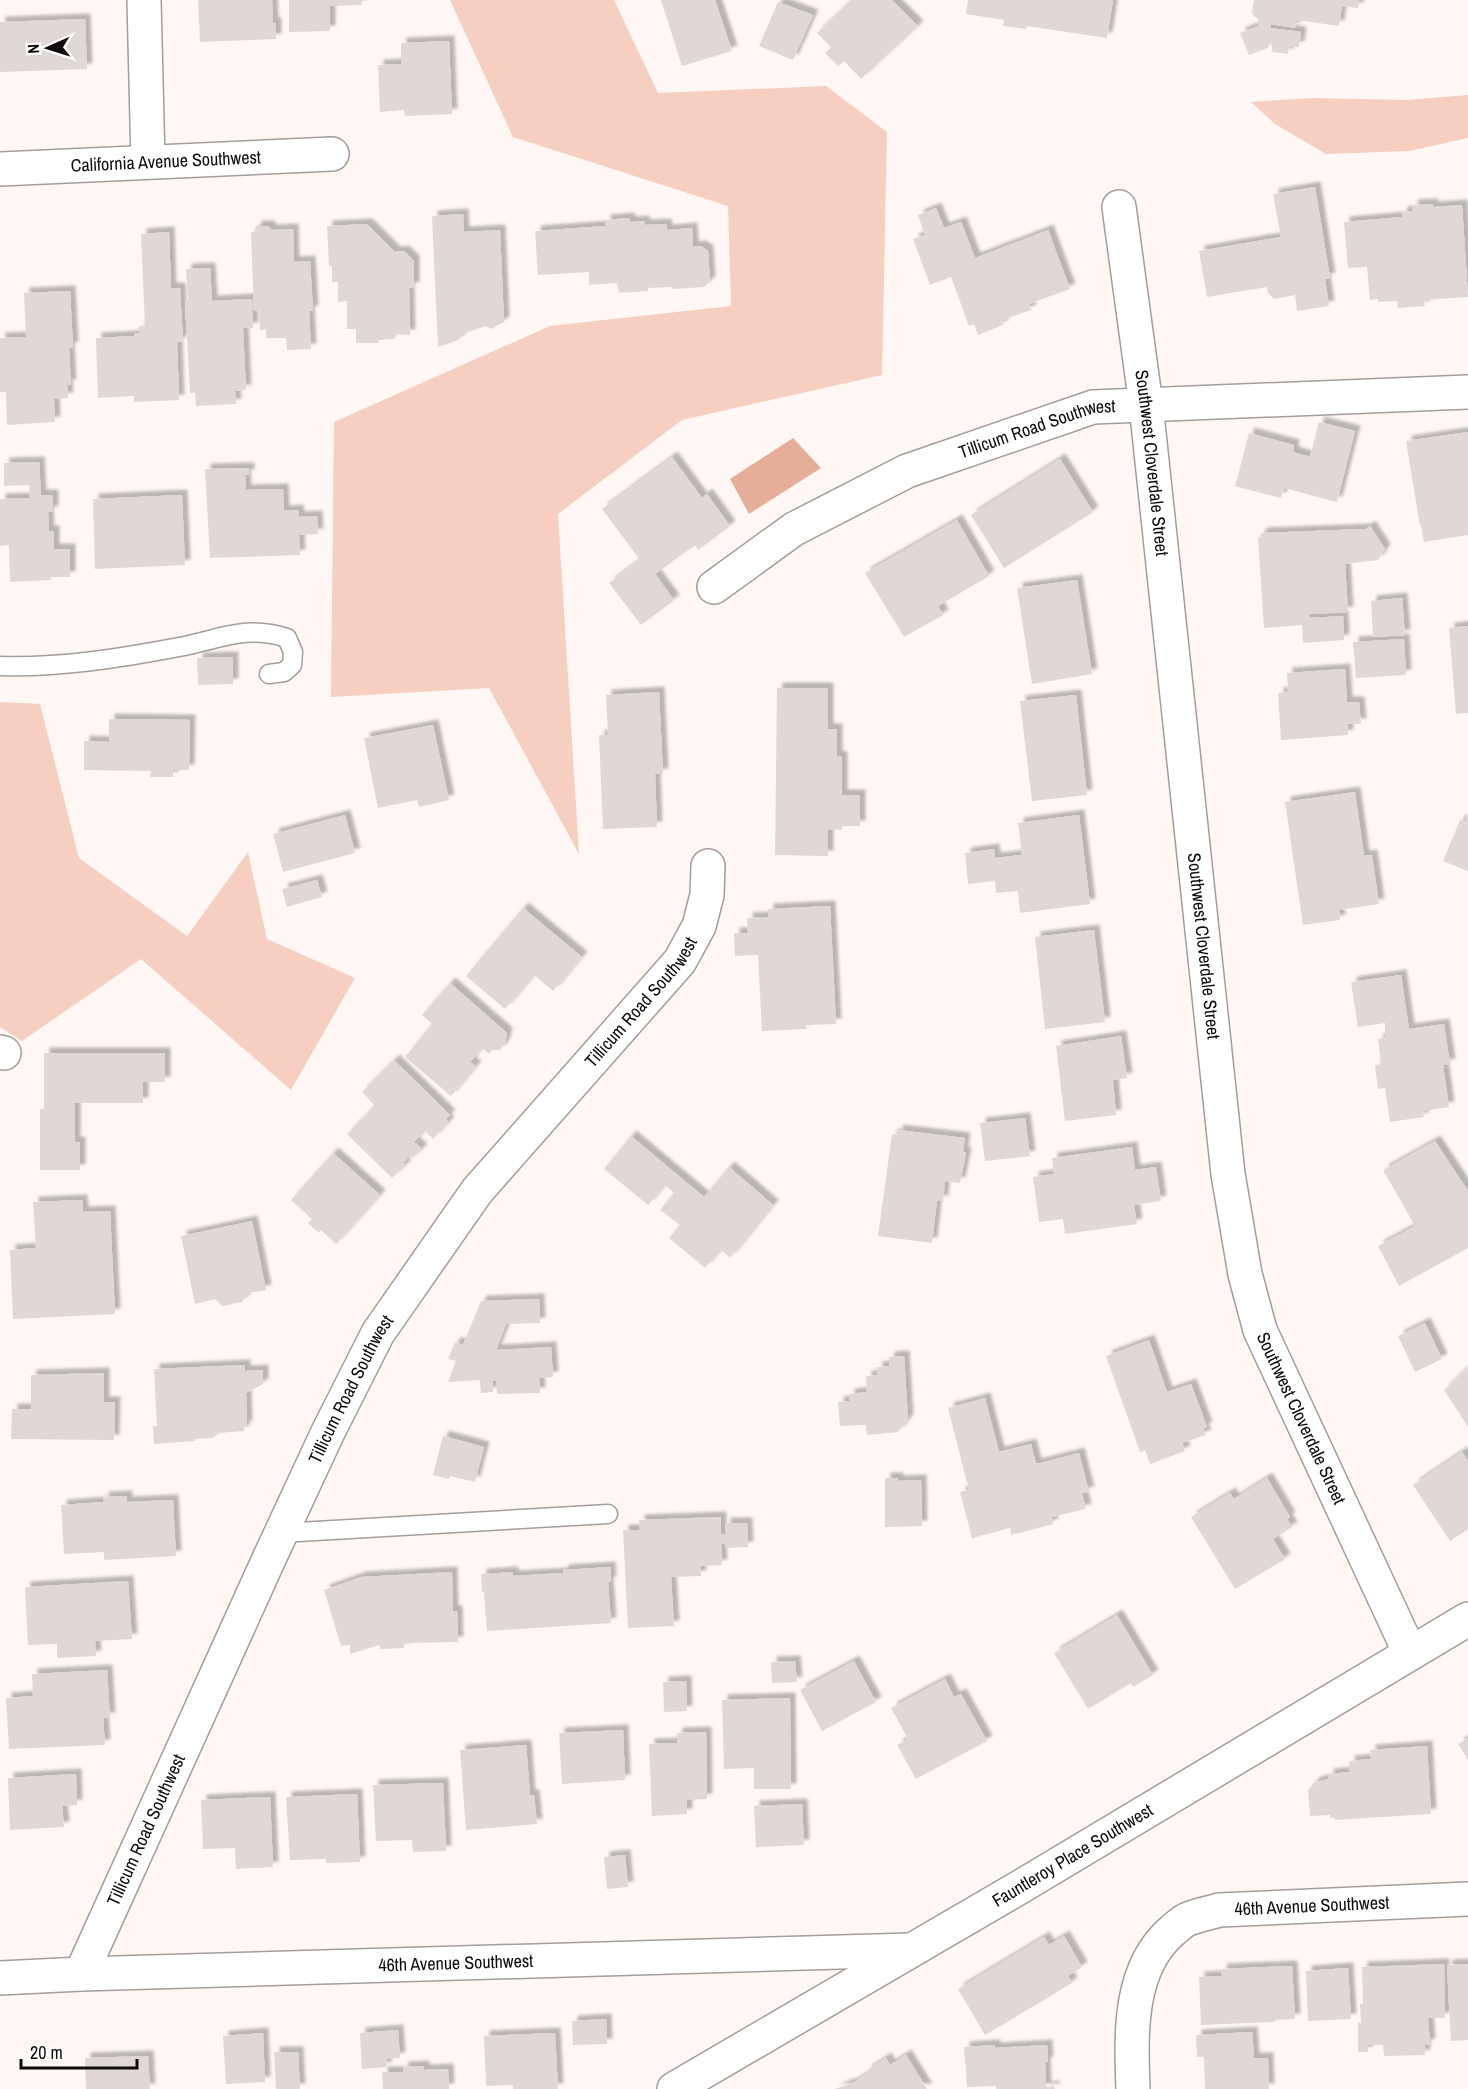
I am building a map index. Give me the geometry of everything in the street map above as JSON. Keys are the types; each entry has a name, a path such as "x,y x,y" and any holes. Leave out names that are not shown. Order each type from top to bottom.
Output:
{"street":[{"path":"144,0 148,162"},
{"name":"California Avenue Southwest","path":"0,169 332,154"},
{"name":"Southwest Cloverdale Street","path":"1119,207 1146,405 1228,1174 1245,1274 1260,1330 1410,1653"},
{"name":"Tillicum Road Southwest","path":"714,587 794,529 907,471 1093,407 1468,392"},
{"name":"Tillicum Road Southwest","path":"81,1974 281,1533 378,1333 477,1191 680,961 699,926 707,895 708,866"},
{"name":"Fauntleroy Place Southwest","path":"674,2089 912,1950 1468,1618"},
{"name":"46th Avenue Southwest","path":"1133,2089 1131,2038 1137,1991 1149,1962 1163,1938 1186,1920 1219,1910 1468,1899"},
{"name":"46th Avenue Southwest","path":"0,1978 912,1950"}],"lane":[{"path":"0,666 110,658 181,647 238,632 276,634 287,638 293,652 292,665 284,672 269,674"},
{"path":"281,1533 608,1514"}],"shaded area":[{"path":"450,0 614,0 658,93 826,86 887,132 882,375 682,420 558,514 579,854 489,688 331,697 334,422 550,326 731,306 728,206 513,137"},
{"path":"1468,95 1468,138 1409,151 1326,154 1275,124 1251,102 1310,98 1407,100"},
{"path":"793,438 821,468 749,514 730,479"},
{"path":"0,702 40,704 79,858 187,936 248,852 267,939 355,978 291,1090 141,959 22,1041 0,1027"}],"building":[{"path":"198,0 272,0 276,39 200,42"},
{"path":"289,0 362,0 362,5 330,6 330,31 289,32"},
{"path":"661,0 715,0 732,51 682,66"},
{"path":"852,0 892,0 918,26 861,79 844,61 838,66 825,53 831,47 817,33"},
{"path":"968,0 1113,0 1107,38 1027,26 1026,29 1003,26 1004,20 966,14"},
{"path":"1254,0 1359,0 1358,8 1342,6 1339,26 1296,20 1295,28 1271,24 1270,28 1301,32 1299,47 1289,46 1288,54 1272,52 1272,44 1269,43 1268,48 1249,55 1240,33 1258,26 1258,19 1252,12"},
{"path":"778,2 813,15 793,60 759,46"},
{"path":"85,19 87,69 0,72 0,22"},
{"path":"449,41 452,114 405,116 404,110 380,112 378,65 401,64 401,43"},
{"path":"1315,187 1330,278 1325,279 1329,306 1297,311 1295,295 1274,299 1268,293 1267,287 1207,297 1199,251 1281,237 1273,194"},
{"path":"1433,204 1433,207 1462,205 1468,297 1424,300 1425,306 1398,308 1397,301 1370,300 1367,267 1348,268 1344,222 1402,217 1402,212 1413,211 1412,205"},
{"path":"936,208 944,228 961,222 975,258 1048,230 1070,289 1029,304 1031,310 1002,320 1003,325 978,335 974,324 969,326 951,277 930,285 913,239 925,235 918,215"},
{"path":"463,214 464,232 500,230 504,322 491,329 486,326 462,334 459,340 438,347 432,216"},
{"path":"629,218 630,222 644,221 645,225 666,224 667,230 692,228 693,247 701,246 708,251 710,281 704,287 648,288 648,291 619,293 617,283 589,285 589,272 538,275 535,231 606,226 605,220"},
{"path":"367,224 395,252 404,251 414,261 414,287 409,288 410,335 396,334 395,339 379,340 379,343 356,343 356,329 347,329 347,301 338,302 338,282 332,282 332,266 329,266 327,226"},
{"path":"257,226 268,226 272,230 293,229 294,262 310,261 313,311 309,311 311,349 287,350 286,338 266,338 266,329 260,330 259,310 254,311 251,232 254,232"},
{"path":"169,232 171,288 180,288 183,342 177,342 179,400 134,402 134,396 98,398 96,338 134,336 134,333 140,333 139,327 145,327 141,234"},
{"path":"210,268 212,301 252,299 253,328 243,328 246,390 235,391 236,404 196,406 195,393 190,393 185,302 188,301 186,269"},
{"path":"70,291 73,347 69,348 71,385 67,385 68,398 54,399 55,422 7,425 6,392 0,392 0,338 26,337 24,293"},
{"path":"1319,422 1355,431 1337,502 1284,488 1281,498 1235,486 1249,433 1294,445 1293,452 1310,457"},
{"path":"1468,432 1468,535 1424,542 1406,441"},
{"path":"672,457 702,498 707,494 730,526 698,550 695,545 655,574 674,600 641,625 609,583 640,560 602,509"},
{"path":"1060,459 1093,512 1004,568 971,515"},
{"path":"39,462 41,495 53,495 53,511 48,512 49,531 54,531 54,549 70,549 70,577 10,582 9,545 0,546 0,499 30,498 29,485 4,486 4,463"},
{"path":"249,468 249,475 245,475 246,490 283,489 284,511 298,510 299,517 317,516 318,534 299,535 300,555 210,558 205,469"},
{"path":"182,495 185,565 95,569 93,499"},
{"path":"957,520 989,576 938,606 943,615 904,637 865,573"},
{"path":"1370,526 1385,549 1378,560 1345,564 1348,612 1309,614 1310,618 1343,616 1344,640 1303,643 1302,625 1264,628 1258,537 1260,538 1261,533 1366,529"},
{"path":"1077,580 1092,674 1032,684 1017,588"},
{"path":"1402,598 1405,635 1373,637 1371,601"},
{"path":"1468,626 1468,713 1456,714 1449,628"},
{"path":"1404,639 1406,675 1356,678 1353,642"},
{"path":"233,657 233,684 198,685 197,658"},
{"path":"1345,669 1347,702 1359,702 1361,724 1348,724 1348,735 1281,740 1278,693 1288,692 1287,673"},
{"path":"777,688 828,688 828,729 837,729 837,756 842,757 842,795 860,795 860,826 842,826 842,830 828,829 828,856 775,855"},
{"path":"659,692 663,774 655,774 657,827 603,829 599,735 608,735 606,695"},
{"path":"1076,695 1087,795 1032,801 1020,701"},
{"path":"109,719 190,720 189,770 173,770 173,777 150,777 151,771 84,770 84,741 109,742"},
{"path":"433,725 449,800 419,807 417,800 378,808 364,738"},
{"path":"1355,792 1364,856 1372,855 1379,904 1339,910 1340,920 1303,925 1285,802"},
{"path":"1468,813 1468,871 1443,861 1460,820 1465,822"},
{"path":"345,815 355,853 283,872 273,834"},
{"path":"1079,815 1090,904 1020,913 1018,891 996,893 995,881 968,884 965,853 994,849 995,858 1022,855 1018,823"},
{"path":"317,880 322,897 287,907 282,889"},
{"path":"830,906 836,1024 806,1025 807,1029 762,1031 758,955 735,956 734,933 748,933 747,918 768,917 768,909"},
{"path":"523,908 582,957 553,991 534,975 505,1009 466,976"},
{"path":"1094,930 1105,1022 1045,1029 1035,937"},
{"path":"1401,975 1409,1029 1444,1024 1450,1064 1443,1065 1449,1107 1423,1111 1424,1117 1390,1122 1385,1088 1378,1089 1375,1065 1381,1064 1378,1039 1385,1038 1385,1023 1358,1027 1351,982"},
{"path":"450,983 507,1033 505,1043 500,1050 492,1050 489,1054 482,1048 470,1062 476,1066 451,1096 405,1057 432,1024 422,1015"},
{"path":"1121,1036 1127,1078 1113,1080 1116,1115 1065,1121 1056,1046"},
{"path":"44,1053 165,1053 165,1082 143,1082 143,1103 75,1103 75,1142 80,1142 80,1170 40,1170 40,1109 44,1109"},
{"path":"394,1060 450,1115 446,1119 449,1122 433,1139 425,1131 414,1142 422,1149 413,1158 410,1155 403,1163 406,1165 392,1178 347,1134 375,1106 362,1092"},
{"path":"1025,1118 1030,1156 985,1161 980,1123"},
{"path":"898,1130 965,1138 963,1152 966,1153 960,1183 945,1181 943,1201 937,1200 932,1243 878,1236 892,1134 897,1135"},
{"path":"631,1136 704,1197 729,1167 773,1205 730,1258 721,1249 705,1268 669,1238 680,1225 660,1210 674,1193 665,1185 648,1205 604,1169"},
{"path":"1435,1141 1468,1191 1468,1248 1399,1286 1378,1246 1415,1226 1383,1170"},
{"path":"1132,1147 1135,1170 1156,1167 1161,1201 1134,1205 1137,1224 1065,1234 1063,1219 1039,1222 1033,1177 1054,1174 1052,1158"},
{"path":"333,1153 380,1195 336,1244 321,1230 319,1233 308,1223 312,1219 291,1200"},
{"path":"82,1200 83,1212 110,1211 115,1314 13,1319 10,1250 36,1248 33,1202"},
{"path":"252,1221 266,1290 248,1293 242,1302 222,1306 215,1299 195,1304 181,1236"},
{"path":"539,1299 540,1323 506,1324 496,1350 551,1347 553,1377 539,1378 540,1393 497,1394 496,1381 493,1380 493,1392 481,1393 480,1380 448,1382 456,1361 448,1359 455,1342 463,1345 481,1301"},
{"path":"1425,1323 1442,1359 1415,1372 1398,1336"},
{"path":"1149,1340 1167,1392 1191,1384 1207,1427 1203,1429 1206,1435 1182,1443 1185,1451 1150,1464 1145,1450 1140,1452 1106,1356"},
{"path":"904,1356 908,1419 898,1432 867,1435 866,1425 840,1426 838,1402 850,1401 849,1394 867,1392 866,1376 877,1375 877,1367 889,1366 889,1357"},
{"path":"245,1365 245,1371 263,1370 263,1384 246,1393 247,1426 244,1426 244,1431 219,1433 213,1438 195,1439 195,1441 154,1444 153,1426 157,1426 154,1369"},
{"path":"1468,1367 1468,1427 1444,1390"},
{"path":"104,1373 104,1402 115,1402 114,1440 11,1439 12,1409 31,1409 31,1375"},
{"path":"985,1398 999,1452 1031,1444 1036,1464 1079,1453 1089,1492 1082,1493 1086,1509 1051,1517 1053,1524 1011,1535 1010,1528 972,1538 960,1492 969,1490 948,1408"},
{"path":"443,1436 484,1447 475,1482 450,1476 449,1479 433,1475"},
{"path":"1462,1452 1468,1461 1468,1529 1450,1541 1413,1485"},
{"path":"885,1478 898,1478 898,1481 921,1480 922,1526 885,1527"},
{"path":"1267,1478 1290,1517 1287,1519 1292,1527 1273,1539 1285,1559 1235,1589 1191,1517 1230,1493 1234,1499"},
{"path":"127,1496 127,1502 173,1500 176,1556 104,1560 104,1552 64,1554 61,1505 104,1502 103,1497"},
{"path":"721,1517 721,1534 726,1534 725,1523 747,1523 748,1547 725,1548 725,1544 721,1544 722,1565 700,1566 701,1576 671,1577 674,1626 628,1628 623,1530 640,1530 639,1520"},
{"path":"610,1567 611,1582 608,1582 611,1623 487,1631 481,1574 513,1572 513,1576"},
{"path":"452,1572 453,1611 457,1611 458,1642 404,1643 404,1648 380,1649 380,1645 350,1654 350,1645 341,1646 324,1590 361,1577"},
{"path":"128,1581 132,1639 95,1641 96,1656 57,1658 57,1644 28,1645 25,1587"},
{"path":"1117,1615 1153,1675 1133,1687 1131,1683 1088,1709 1054,1653"},
{"path":"795,1661 797,1682 772,1683 771,1662"},
{"path":"854,1661 876,1702 822,1731 800,1690"},
{"path":"107,1670 110,1718 103,1718 105,1745 9,1749 6,1698 33,1696 32,1674"},
{"path":"945,1679 954,1697 961,1694 987,1741 916,1779 897,1745 908,1739 891,1708"},
{"path":"686,1681 687,1711 664,1712 663,1682"},
{"path":"790,1698 791,1789 754,1789 754,1768 724,1769 722,1700"},
{"path":"623,1730 625,1780 562,1784 559,1733"},
{"path":"706,1732 707,1799 687,1800 687,1814 652,1816 649,1744 677,1743 677,1733"},
{"path":"1468,1738 1468,1760 1458,1744"},
{"path":"526,1745 530,1795 534,1795 537,1824 466,1830 460,1750"},
{"path":"1427,1746 1431,1814 1335,1820 1335,1818 1330,1818 1330,1815 1310,1816 1308,1790 1315,1782 1329,1779 1328,1774 1350,1772 1349,1761 1371,1759 1370,1750"},
{"path":"76,1774 77,1805 62,1806 64,1827 10,1830 8,1778"},
{"path":"443,1783 446,1851 413,1852 412,1840 376,1841 373,1785"},
{"path":"357,1794 360,1862 326,1863 326,1859 290,1860 286,1797"},
{"path":"270,1797 273,1867 236,1869 235,1848 203,1849 201,1800"},
{"path":"802,1804 804,1845 756,1847 754,1806"},
{"path":"625,1855 628,1887 607,1889 604,1857"},
{"path":"1064,1936 1082,1967 1068,1976 1072,1983 985,2035 958,1989 1044,1937 1049,1945"},
{"path":"1444,1964 1445,2018 1428,2018 1430,2044 1425,2045 1425,2055 1384,2056 1383,2045 1368,2045 1368,2052 1358,2052 1358,2023 1361,2023 1360,2004 1363,2004 1362,1967"},
{"path":"1468,1964 1468,2040 1451,2041 1447,1965"},
{"path":"1292,1966 1295,2019 1201,2025 1199,1977 1222,1976 1221,1969"},
{"path":"1348,1968 1351,2019 1308,2021 1306,1971"},
{"path":"606,2019 607,2044 573,2045 572,2021"},
{"path":"398,2030 400,2058 386,2059 387,2067 362,2069 360,2033"},
{"path":"1252,2032 1254,2058 1268,2058 1269,2089 1205,2089 1204,2057 1197,2057 1196,2035"},
{"path":"263,2033 265,2082 226,2084 223,2036"},
{"path":"555,2033 558,2089 513,2089 513,2085 486,2086 484,2036"},
{"path":"995,2045 995,2048 1047,2045 1046,2087 1054,2086 1055,2089 967,2087 964,2047"},
{"path":"274,2052 298,2052 300,2089 276,2089"},
{"path":"906,2055 927,2089 834,2089 853,2083 886,2058 890,2065"},
{"path":"148,2056 150,2089 86,2089 85,2058"},
{"path":"424,2066 424,2070 448,2069 449,2089 383,2089 382,2072 403,2072 403,2067"}]}
